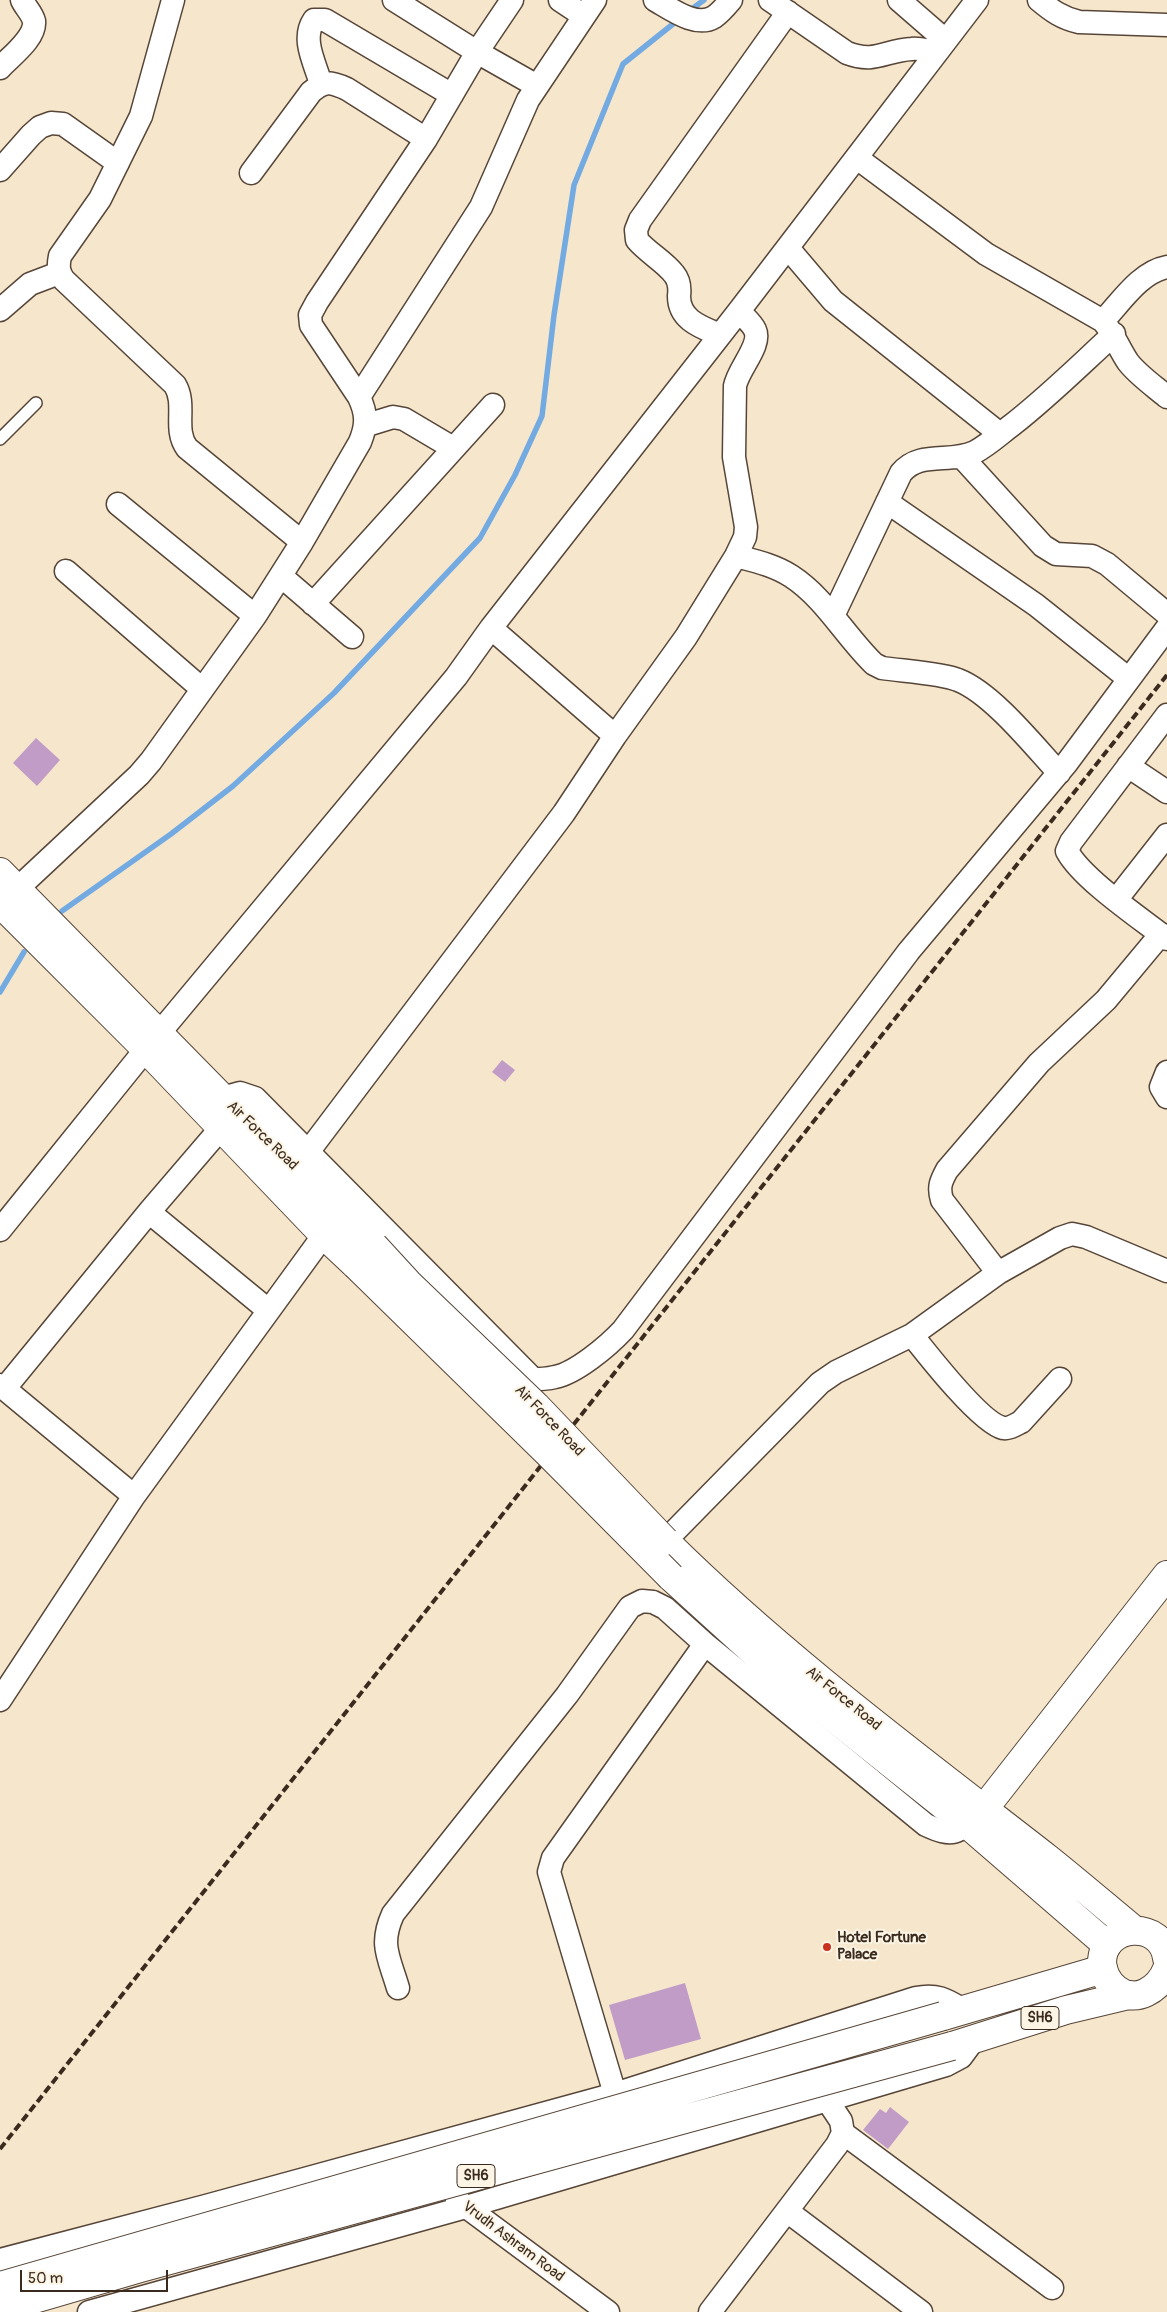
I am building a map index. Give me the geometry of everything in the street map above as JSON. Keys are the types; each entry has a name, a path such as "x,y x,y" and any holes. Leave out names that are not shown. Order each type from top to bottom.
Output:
{"main road":[{"name":"Air Force Road","path":"6,888 154,1042 226,1112 341,1212 365,1256 549,1454 671,1577 769,1666 975,1817 1048,1858 1134,1930"},
{"name":"Air Force Road","path":"226,1112 324,1235 365,1256 520,1379 664,1541 754,1625 822,1682 975,1817 1105,1957"},
{"path":"975,1817 1167,1575"},
{"name":"SH6","path":"0,2286 953,2013 1105,1957 1116,1935 1128,1930 1140,1930 1153,1935 1166,1964 1154,1989 1142,1994 1129,1995 1066,2010 964,2042 149,2266 0,2309"},
{"path":"1105,1957 1108,1981 1117,1990 1129,1995"}],"street":[{"path":"0,68 34,28 34,18 22,0"},
{"path":"174,0 146,103 100,199 60,256 59,273 64,280 175,385 181,394 180,432 187,448 302,542"},
{"path":"394,0 477,52 537,86"},
{"path":"6,888 139,775 255,616 302,542 360,442 367,425 365,409 360,397 312,325 310,315 316,302 426,139 477,52 512,0"},
{"path":"360,397 481,208 520,115 589,8 560,0"},
{"path":"663,4 695,21 706,21 715,16 731,0"},
{"path":"899,0 940,46"},
{"path":"0,1230 456,677 491,628 788,248 940,46 977,0"},
{"path":"1039,0 1052,12 1065,19 1079,22 1167,25"},
{"path":"720,335 696,324 684,314 679,302 680,286 675,274 643,247 637,240 636,230 640,220 779,6 847,53 860,58 871,58 910,49 940,46"},
{"path":"321,84 307,39 308,28 314,20 325,20 452,95"},
{"path":"251,173 312,92 321,84 334,83 347,89 426,139"},
{"path":"0,170 31,135 40,127 52,123 63,124 118,163"},
{"path":"857,158 986,254 1108,327 1136,371 1167,396"},
{"path":"788,248 833,301 1000,434"},
{"path":"833,616 901,473 908,464 917,460 962,457 975,452 1000,434 1038,404 1108,327 1146,276 1167,267"},
{"path":"0,310 30,284 59,273"},
{"path":"308,1152 564,813 614,736 686,637 736,556 745,537 746,527 734,457 735,386 736,377 757,342 755,330 739,311"},
{"path":"313,604 493,404"},
{"path":"367,425 393,418 404,419 453,448"},
{"path":"962,457 1042,546 1056,554 1092,556 1107,564 1167,614"},
{"path":"887,502 1036,605 1129,679"},
{"path":"118,504 255,616"},
{"path":"736,556 769,565 791,576 833,616 874,664 882,668 956,679 968,684 1010,719 1059,773"},
{"path":"66,571 202,689"},
{"path":"281,576 352,637"},
{"path":"491,628 614,736"},
{"path":"134,1496 2,1387 149,1212 240,1093 256,1098 520,1379 554,1378 565,1374 610,1343 623,1330 909,951 1059,773 1167,628"},
{"path":"998,1273 942,1200 938,1190 941,1180 947,1170 1039,1063 1106,1000 1164,937 1116,900 1072,861 1067,851 1071,842 1167,715"},
{"path":"1128,766 1167,792"},
{"path":"1116,900 1167,835"},
{"path":"1167,1072 1161,1087 1167,1097"},
{"path":"149,1212 268,1310"},
{"path":"0,1700 134,1496 341,1212"},
{"path":"664,1541 820,1383 836,1372 912,1335 998,1273 1060,1238 1072,1234 1086,1237 1167,1270"},
{"path":"912,1335 954,1386 991,1421 1002,1428 1012,1427 1020,1422 1060,1379"},
{"path":"398,1988 384,1942 386,1930 393,1914 567,1694 630,1607 642,1601 653,1602 665,1608 705,1644 926,1825 943,1833 959,1832 975,1817"},
{"path":"615,2094 549,1872 553,1858 705,1644"},
{"path":"0,2260 206,2206 615,2094 916,1998 930,1995 943,1997 953,2013"},
{"path":"89,2312 466,2207 946,2065 961,2057 964,2042"},
{"path":"827,2100 841,2121 843,2133 1052,2288"},
{"path":"710,2312 787,2211 843,2133"},
{"name":"Vrudh Ashram Road","path":"393,2154 608,2312"},
{"path":"787,2211 922,2312"}],"lane":[{"path":"0,440 36,403"}],"building":[{"path":"36,738 60,760 37,786 13,763"},
{"path":"502,1060 515,1070 505,1082 492,1072"},
{"path":"685,1983 701,2039 625,2060 609,2005"},
{"path":"890,2107 909,2122 888,2149 863,2130 880,2109 886,2113"}],"waterway":[{"path":"689,11 704,0"},
{"path":"62,911 171,834 233,786 334,693 480,538 515,475 542,416 554,315 574,185 623,64 678,20"},
{"path":"0,992 24,952"}],"railway":[{"path":"0,2149 1167,675"}],"place":[{"name":"Hotel Fortune Palace","path":"827,1947"}]}
